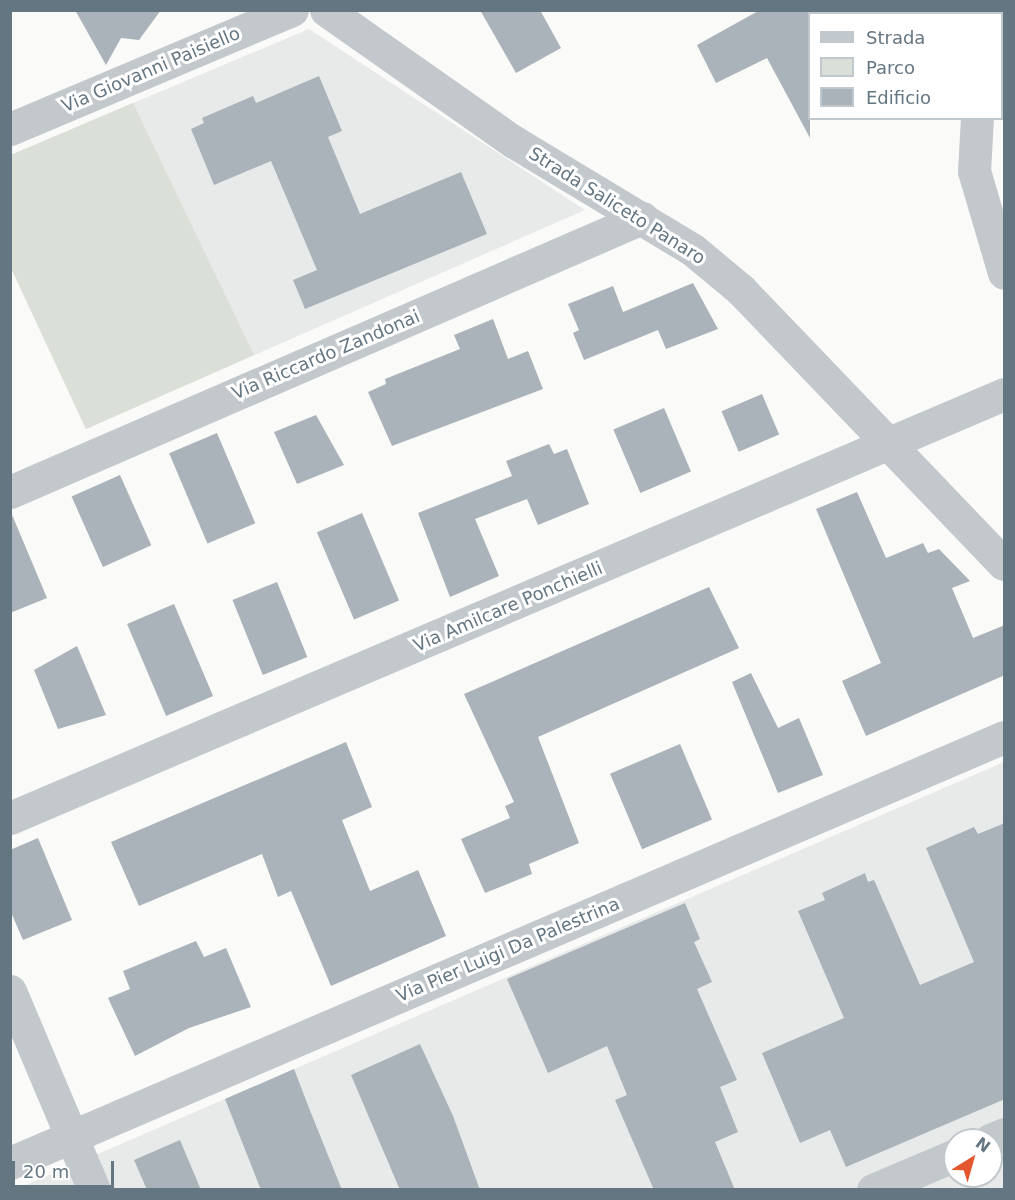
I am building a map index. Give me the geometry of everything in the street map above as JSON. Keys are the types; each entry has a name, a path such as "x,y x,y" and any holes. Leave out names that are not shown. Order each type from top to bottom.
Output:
{"street":[{"name":"Via Giovanni Paisiello","path":"10,129 292,10"},
{"name":"Strada Saliceto Panaro","path":"326,10 514,142 693,250 740,289 1005,564"},
{"path":"977,120 974,171 1005,273"},
{"name":"Via Riccardo Zandonai","path":"10,492 642,218"},
{"name":"Via Amilcare Ponchielli","path":"10,818 892,445 1005,394"},
{"name":"Via Pier Luigi Da Palestrina","path":"10,1163 1005,736"},
{"path":"10,991 94,1190"},
{"path":"873,1190 943,1160"}],"shaded area":[{"path":"309,29 585,210 86,429 11,268 10,155"},
{"path":"1004,762 1004,1189 17,1189"}],"green space":[{"path":"133,103 254,355 86,429 11,268 11,155"}],"building":[{"path":"75,10 161,10 139,40 121,38 106,65"},
{"path":"480,10 540,10 561,48 516,73"},
{"path":"760,10 810,10 808,12 808,120 810,120 810,138 767,58 716,83 697,45"},
{"path":"319,76 342,131 328,137 360,214 461,172 487,234 305,309 293,280 317,270 271,161 214,185 191,129 204,123 202,118 253,96 256,103"},
{"path":"693,283 718,329 666,349 658,330 584,360 573,333 579,330 568,304 613,286 623,312"},
{"path":"493,319 508,359 528,351 543,389 392,446 368,392 386,384 385,379 460,349 454,335"},
{"path":"762,394 779,435 739,452 721,411"},
{"path":"664,408 691,472 640,493 613,429"},
{"path":"316,415 344,465 297,484 274,432"},
{"path":"217,433 255,523 207,544 169,453"},
{"path":"549,444 554,454 567,449 589,504 538,525 527,499 475,519 499,576 450,597 418,513 512,476 506,461"},
{"path":"120,475 151,545 103,567 72,497"},
{"path":"857,492 886,558 923,543 928,553 939,549 970,581 952,588 973,638 1005,625 1005,675 866,736 842,681 881,663 816,509"},
{"path":"10,510 47,598 10,613"},
{"path":"362,513 399,600 354,620 317,532"},
{"path":"277,582 307,657 263,675 232,600"},
{"path":"709,587 739,648 538,737 579,843 529,864 532,874 485,893 461,839 510,818 505,806 514,802 464,694"},
{"path":"174,604 213,696 166,716 127,624"},
{"path":"77,646 106,715 58,729 34,670"},
{"path":"751,673 778,728 799,718 823,775 778,793 732,682"},
{"path":"346,742 372,807 342,820 370,891 418,870 446,936 331,986 291,891 278,897 262,854 139,906 111,842"},
{"path":"680,744 712,819 642,849 610,774"},
{"path":"1005,823 1005,1099 846,1167 830,1130 800,1143 762,1053 844,1018 798,911 825,900 822,893 865,873 868,882 874,880 920,985 974,962 926,848 974,827 978,834"},
{"path":"38,838 72,920 23,940 10,910 10,850"},
{"path":"685,903 700,939 694,942 712,982 697,989 737,1080 720,1087 738,1132 715,1142 735,1190 654,1190 615,1100 627,1095 607,1046 548,1073 507,979"},
{"path":"196,941 204,957 226,948 251,1007 189,1028 135,1056 108,998 130,989 123,971"},
{"path":"420,1044 453,1116 480,1190 400,1190 351,1075"},
{"path":"294,1069 342,1190 261,1190 225,1099"},
{"path":"180,1140 201,1190 147,1190 134,1160"}]}
